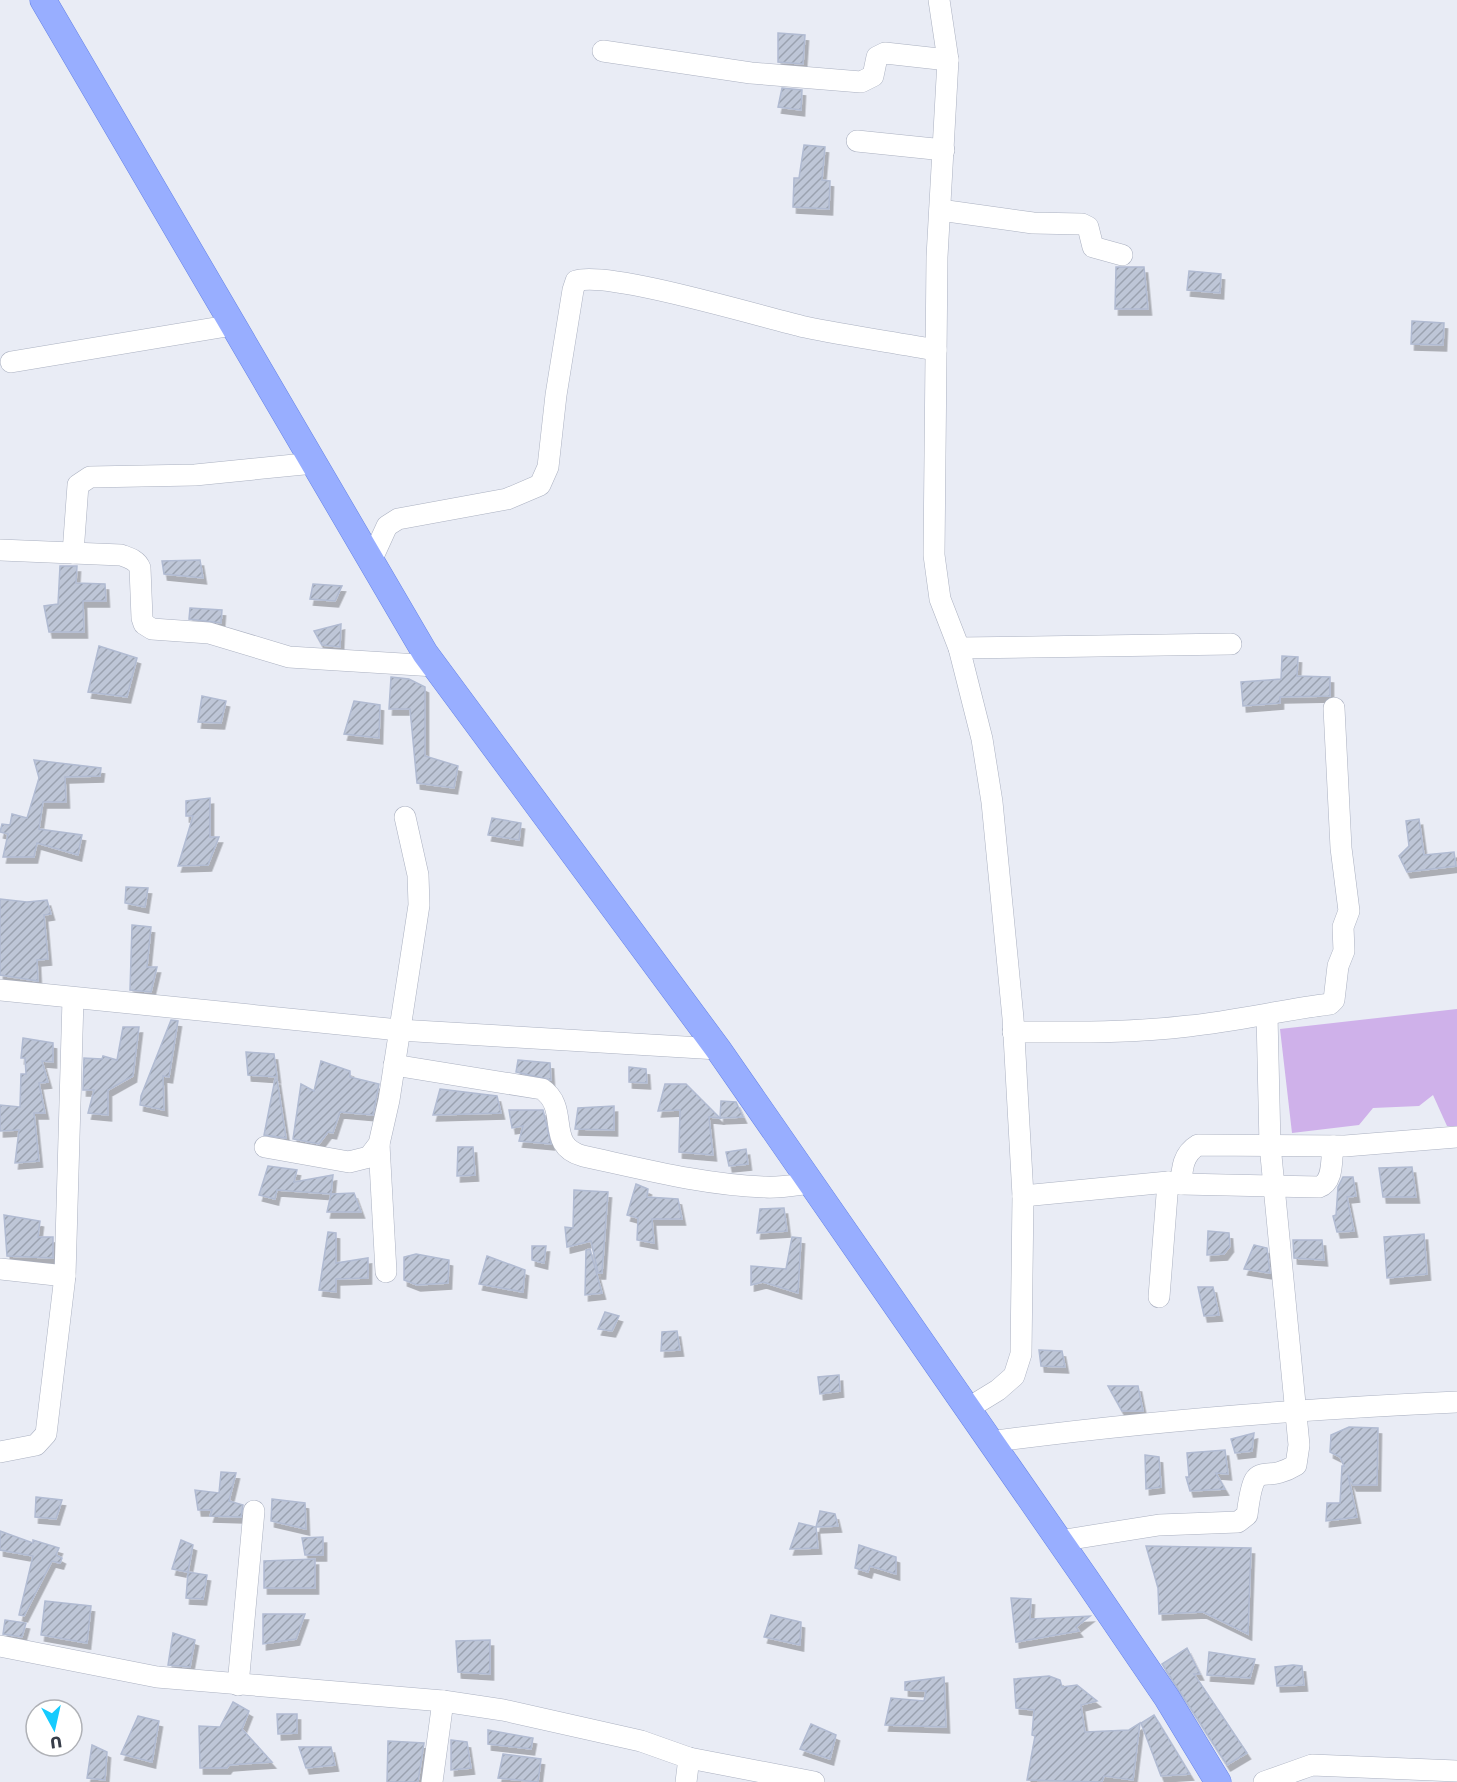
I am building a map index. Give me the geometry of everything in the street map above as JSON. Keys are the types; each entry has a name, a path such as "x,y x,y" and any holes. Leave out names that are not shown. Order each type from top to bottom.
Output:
{"main road":[{"path":"43,0 371,561 435,666 718,1049 1167,1698 1218,1782"}],"street":[{"path":"939,0 948,60 936,350 935,579 959,648 982,739 992,802 1014,1032 1023,1197 1021,1354 1014,1376 998,1390 967,1409"},
{"path":"603,51 741,72 861,82 873,76 877,57 885,54 948,60"},
{"path":"857,141 944,150"},
{"path":"940,210 1012,221 1082,224 1088,227 1093,247 1122,255"},
{"path":"371,561 387,526 398,519 507,500 540,485 548,467 556,395 576,281 584,279 623,283 806,327 936,350"},
{"path":"11,362 234,326"},
{"path":"73,553 78,485 81,480 90,477 195,475 314,463"},
{"path":"0,550 121,555 138,562 142,618 144,624 152,629 209,633 289,657 435,666"},
{"path":"959,648 1231,644"},
{"path":"1014,1032 1119,1032 1267,1016 1330,1004 1334,1000 1338,966 1344,951 1343,927 1349,911 1341,848 1334,708"},
{"path":"386,1272 379,1144 419,905 418,875 405,818"},
{"path":"0,990 399,1030 718,1049"},
{"path":"0,1452 36,1445 46,1434 65,1276 73,999"},
{"path":"1059,1541 1159,1525 1219,1525 1245,1519 1251,1484 1259,1474 1288,1470 1296,1465 1299,1445 1270,1145 1267,1016"},
{"path":"394,1065 542,1089 554,1100 561,1141 571,1153 577,1155 666,1174 733,1185 767,1187 810,1183"},
{"path":"1159,1297 1175,1183 1190,1150 1198,1145 1333,1146 1457,1137"},
{"path":"265,1147 349,1162 369,1157 379,1144"},
{"path":"1023,1197 1175,1183 1324,1185 1330,1174 1333,1146"},
{"path":"0,1269 65,1276"},
{"path":"990,1442 1115,1425 1295,1411 1457,1402"},
{"path":"238,1685 254,1511"},
{"path":"0,1646 158,1677 443,1701 503,1710 641,1741 689,1758 814,1782"},
{"path":"432,1782 443,1701"},
{"path":"686,1782 689,1758"},
{"path":"1264,1782 1312,1765 1457,1771"}],"shaded area":[{"path":"1457,1009 1457,1127 1447,1126 1433,1095 1419,1106 1373,1108 1359,1125 1292,1133 1280,1029"}],"building":[{"path":"778,33 805,35 803,64 778,62"},
{"path":"782,88 802,90 801,110 778,107"},
{"path":"804,145 825,147 822,180 830,181 829,209 793,207 794,178 799,178"},
{"path":"1116,267 1144,267 1148,309 1115,309"},
{"path":"1189,271 1221,274 1220,293 1187,290"},
{"path":"1412,321 1444,323 1443,345 1411,344"},
{"path":"200,560 203,578 164,574 162,561"},
{"path":"60,566 77,566 76,583 105,584 106,601 83,601 84,632 49,632 44,606 58,604"},
{"path":"313,584 342,586 335,601 310,599"},
{"path":"190,608 222,610 221,623 189,619"},
{"path":"341,624 340,647 322,645 314,631"},
{"path":"99,646 137,658 127,697 88,692"},
{"path":"1282,656 1298,657 1297,676 1330,677 1330,696 1280,697 1280,703 1243,706 1241,682 1281,679"},
{"path":"391,677 409,679 425,687 425,756 458,766 454,788 417,783 410,709 389,709"},
{"path":"202,696 226,701 221,723 198,722"},
{"path":"354,701 380,705 379,738 344,734"},
{"path":"34,760 101,768 100,776 65,777 66,802 43,802 39,829 82,835 78,855 37,843 34,857 3,857 8,834 0,832 2,824 10,825 12,814 27,818 39,778"},
{"path":"210,798 210,837 219,837 208,865 178,866 193,816 186,816 186,801"},
{"path":"492,818 521,823 519,840 488,835"},
{"path":"1419,819 1424,855 1454,852 1456,866 1407,872 1399,856 1409,846 1406,821"},
{"path":"126,887 148,888 145,907 125,903"},
{"path":"0,899 27,902 47,900 51,914 44,915 48,959 37,960 38,981 0,975"},
{"path":"132,925 151,927 147,967 157,967 151,992 130,990"},
{"path":"171,1020 178,1021 169,1077 163,1076 164,1110 140,1105 141,1096"},
{"path":"123,1027 139,1027 133,1076 108,1090 108,1115 88,1113 94,1090 83,1090 84,1058 102,1059 103,1056 117,1060"},
{"path":"23,1038 53,1043 53,1062 42,1061 48,1082 39,1083 45,1113 34,1113 39,1161 15,1163 19,1130 0,1131 0,1105 20,1107 21,1074 26,1074 25,1058 21,1058"},
{"path":"246,1052 274,1054 277,1077 248,1075"},
{"path":"518,1060 550,1063 551,1080 516,1072"},
{"path":"321,1061 350,1071 350,1077 379,1084 373,1115 340,1112 333,1133 328,1132 319,1144 293,1139 301,1084 314,1091"},
{"path":"629,1067 646,1069 647,1083 629,1082"},
{"path":"275,1079 277,1079 286,1138 264,1135"},
{"path":"665,1084 686,1084 720,1118 709,1117 713,1155 679,1152 680,1110 658,1111"},
{"path":"440,1089 497,1096 501,1113 433,1115"},
{"path":"721,1101 736,1102 743,1117 720,1118"},
{"path":"614,1106 614,1130 575,1129 578,1108"},
{"path":"509,1110 543,1110 551,1144 519,1141 523,1126 512,1128"},
{"path":"458,1147 473,1147 475,1175 457,1176"},
{"path":"746,1149 748,1164 729,1166 726,1152"},
{"path":"268,1166 297,1170 294,1182 333,1175 331,1194 277,1190 275,1199 259,1195"},
{"path":"1412,1167 1416,1197 1383,1197 1379,1168"},
{"path":"1343,1177 1353,1177 1356,1196 1347,1197 1354,1231 1337,1232 1333,1216 1336,1215 1338,1187"},
{"path":"636,1184 648,1189 647,1197 678,1199 682,1219 652,1219 654,1243 637,1240 638,1218 627,1215"},
{"path":"574,1190 608,1192 602,1273 598,1273 591,1241 567,1247 565,1227 573,1228"},
{"path":"354,1193 361,1212 327,1212 331,1194"},
{"path":"784,1208 787,1231 757,1233 760,1209"},
{"path":"4,1215 40,1221 38,1237 53,1237 53,1258 7,1256"},
{"path":"1208,1231 1229,1233 1230,1246 1224,1254 1207,1255"},
{"path":"328,1232 336,1233 336,1263 368,1258 368,1278 336,1279 336,1292 319,1290"},
{"path":"1424,1234 1427,1274 1387,1278 1384,1237"},
{"path":"792,1237 801,1238 798,1293 763,1282 751,1285 751,1266 786,1269"},
{"path":"1293,1240 1322,1240 1324,1260 1294,1258"},
{"path":"1254,1245 1267,1248 1270,1273 1244,1269"},
{"path":"532,1246 546,1246 544,1263 532,1260"},
{"path":"590,1249 602,1293 585,1295 586,1250"},
{"path":"416,1254 449,1260 448,1283 417,1285 404,1280 404,1257"},
{"path":"487,1256 525,1270 523,1292 479,1284"},
{"path":"1198,1287 1213,1287 1219,1315 1204,1316"},
{"path":"605,1312 619,1316 612,1331 598,1329"},
{"path":"677,1331 680,1350 661,1351 662,1332"},
{"path":"1039,1350 1062,1351 1065,1367 1041,1366"},
{"path":"839,1375 840,1391 820,1394 818,1377"},
{"path":"1108,1386 1138,1386 1143,1411 1122,1411"},
{"path":"1349,1427 1378,1428 1377,1485 1353,1485 1348,1475 1357,1517 1326,1521 1327,1503 1340,1503 1342,1466 1344,1466 1340,1457 1330,1452 1331,1435"},
{"path":"1254,1433 1252,1451 1235,1453 1231,1439"},
{"path":"1225,1450 1228,1474 1216,1473 1225,1489 1190,1491 1186,1477 1189,1477 1187,1453"},
{"path":"1145,1455 1159,1457 1161,1487 1146,1489"},
{"path":"221,1472 236,1473 229,1501 243,1505 241,1517 210,1516 212,1510 198,1510 195,1490 219,1493"},
{"path":"36,1497 62,1500 56,1519 35,1517"},
{"path":"272,1499 305,1503 306,1529 271,1521"},
{"path":"820,1511 835,1514 838,1526 816,1527"},
{"path":"799,1523 816,1527 818,1548 790,1549"},
{"path":"0,1531 33,1543 33,1540 59,1548 56,1555 62,1558 60,1563 52,1561 24,1616 19,1615 33,1556 0,1550"},
{"path":"323,1537 323,1555 305,1555 302,1538"},
{"path":"181,1540 193,1545 188,1572 172,1569"},
{"path":"859,1545 896,1557 896,1574 870,1566 868,1572 855,1568"},
{"path":"1146,1546 1251,1548 1248,1634 1203,1612 1159,1614 1158,1588"},
{"path":"315,1559 315,1588 264,1588 264,1561"},
{"path":"188,1572 207,1575 203,1599 186,1598"},
{"path":"1011,1598 1031,1599 1030,1619 1090,1616 1076,1627 1079,1631 1016,1642"},
{"path":"45,1601 91,1606 87,1643 41,1635"},
{"path":"263,1614 305,1614 296,1639 263,1644"},
{"path":"771,1615 801,1622 800,1645 764,1637"},
{"path":"5,1620 26,1623 22,1637 3,1634"},
{"path":"173,1633 195,1640 190,1667 168,1665"},
{"path":"490,1640 490,1674 458,1672 456,1641"},
{"path":"1187,1648 1200,1674 1194,1674 1247,1753 1227,1765 1162,1664"},
{"path":"1209,1652 1255,1659 1250,1678 1207,1675"},
{"path":"1302,1666 1304,1685 1277,1686 1275,1667"},
{"path":"1049,1676 1060,1680 1062,1687 1077,1685 1097,1701 1081,1705 1085,1732 1129,1730 1140,1723 1133,1780 1104,1776 1102,1782 1027,1780 1035,1736 1032,1735 1034,1710 1016,1708 1014,1679"},
{"path":"944,1677 946,1727 885,1725 891,1698 924,1701 926,1691 905,1690 905,1682"},
{"path":"233,1702 249,1711 242,1729 272,1762 229,1765 227,1768 200,1768 199,1726 220,1727"},
{"path":"277,1714 297,1714 297,1733 278,1734"},
{"path":"1154,1715 1190,1774 1161,1776 1141,1723"},
{"path":"138,1716 159,1721 152,1762 121,1754"},
{"path":"811,1724 836,1735 830,1759 800,1749"},
{"path":"488,1730 533,1738 531,1749 488,1744"},
{"path":"451,1740 467,1742 471,1768 451,1770"},
{"path":"388,1741 424,1743 418,1782 387,1782"},
{"path":"92,1745 107,1752 105,1780 87,1778"},
{"path":"299,1747 331,1747 335,1765 306,1768"},
{"path":"503,1754 541,1759 538,1782 498,1778"}]}
